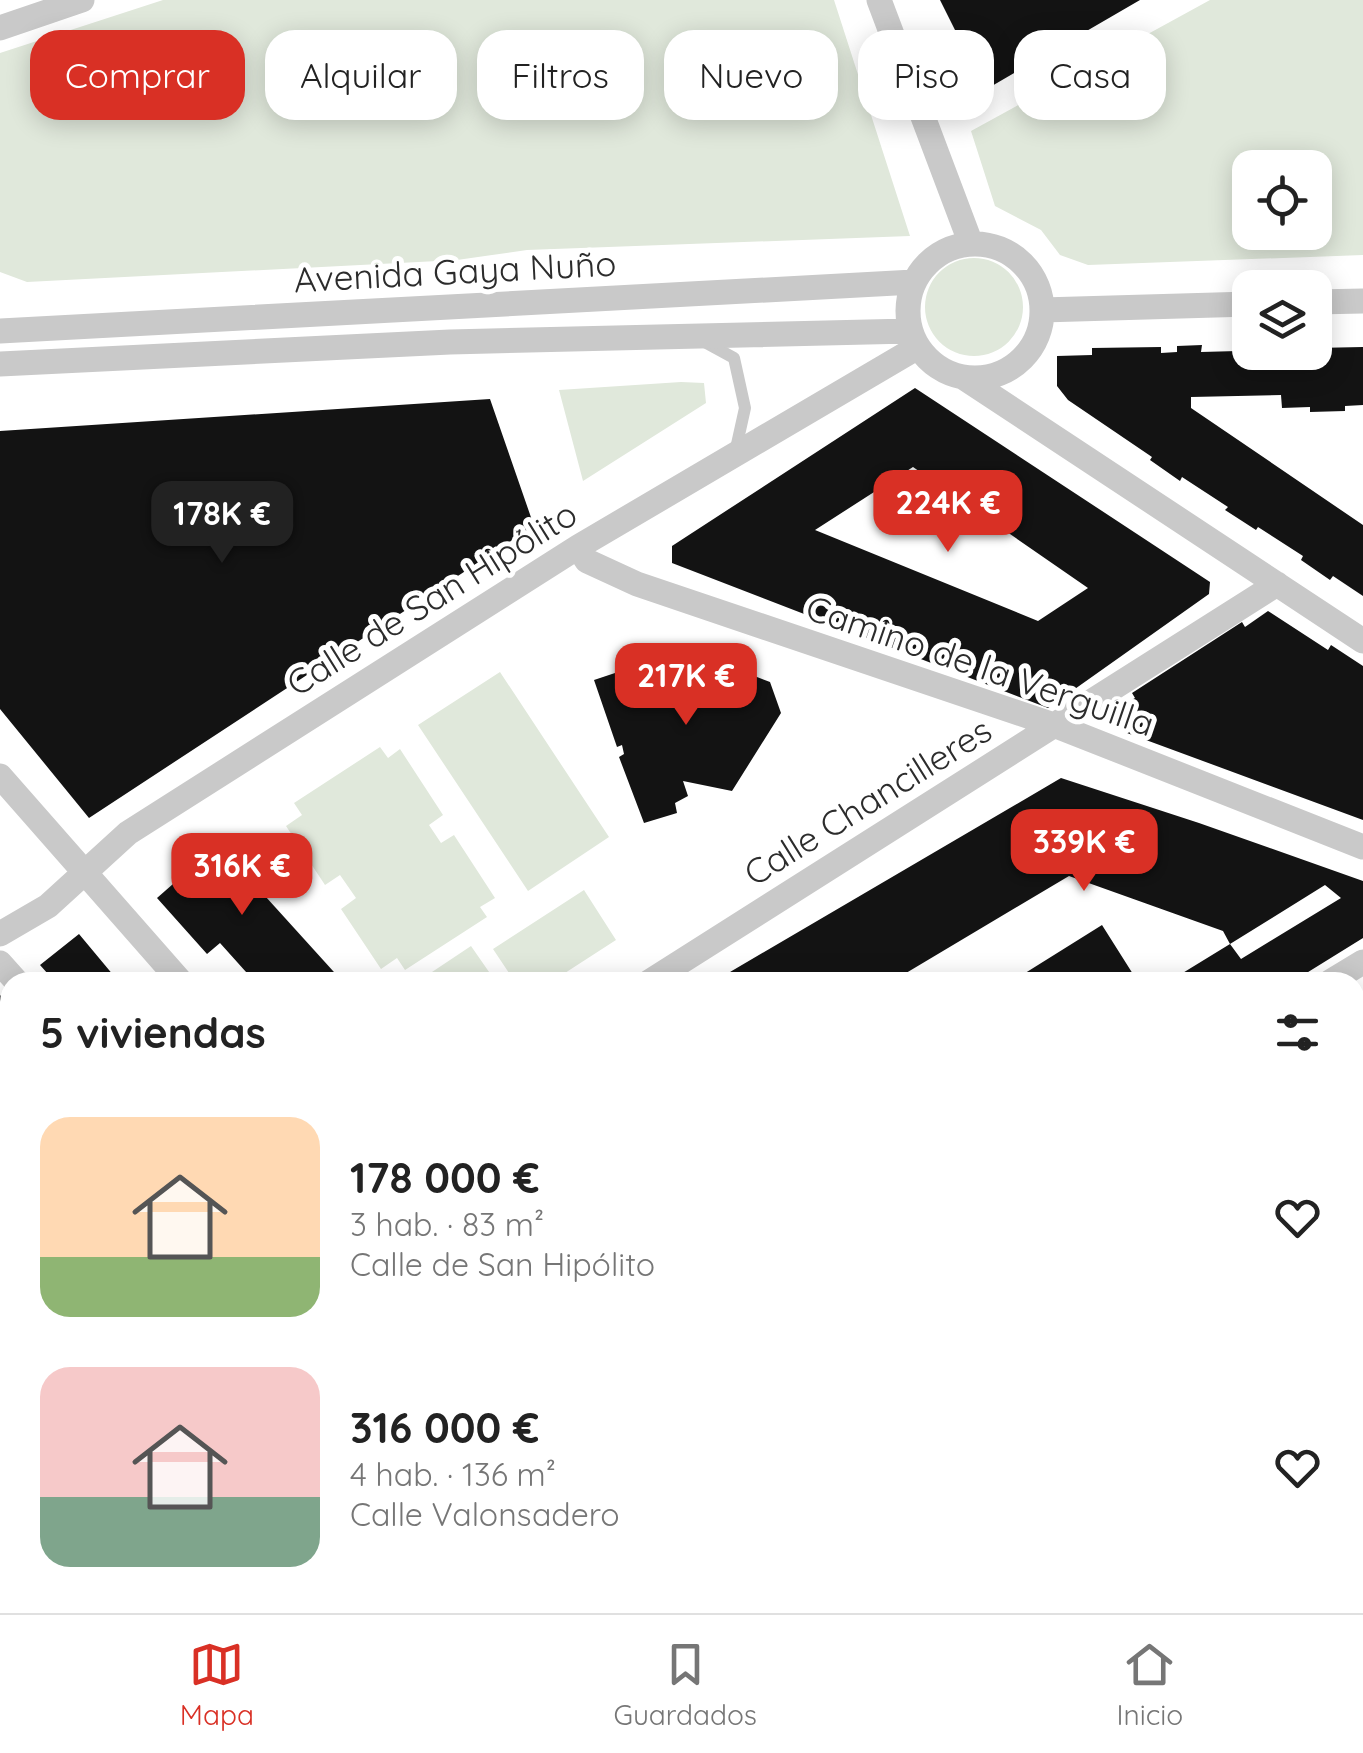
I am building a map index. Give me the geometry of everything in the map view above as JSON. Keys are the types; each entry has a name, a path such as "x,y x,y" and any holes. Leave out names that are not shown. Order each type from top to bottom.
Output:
{"street":[{"path":"0,28 82,0"},
{"path":"879,0 971,244"},
{"path":"963,378 1002,373 1032,348 1040,330 1039,289 1028,270 992,246 971,244 948,249 928,263 914,282 908,315 914,339 930,361 963,378 1363,642"},
{"name":"Avenida Gaya Nuño","path":"0,331 914,282"},
{"path":"1332,302 1363,301"},
{"path":"1042,310 1232,305"},
{"name":"Avenida Gaya Nuño","path":"0,364 430,343 695,336 914,339"},
{"name":"Calle de San Hipólito","path":"0,934 48,906 128,833 914,339"},
{"name":"Camino de la Verguilla","path":"578,548 587,561 636,584 1054,725 1363,847"},
{"name":"Calle Chancilleres","path":"665,972 1276,584"},
{"path":"0,776 172,972"}],"lane":[{"path":"695,336 734,358 746,408 734,454"}],"shaded area":[{"path":"163,0 834,0 858,75 858,120 873,120 910,236 527,250 457,260 27,282 0,272 0,53 30,43 30,120 245,120 245,30 71,30"},
{"path":"1210,0 1363,0 1363,255 1088,265 1060,255 1041,230 995,206 971,131 1014,107 1014,120 1166,120 1166,30 1155,30"},
{"path":"974,258 1001,266 1015,280 1023,307 1015,334 1001,348 974,356 947,348 933,334 925,307 933,280 947,266"},
{"path":"704,383 706,403 583,481 559,390"},
{"path":"500,672 609,837 528,891 418,725"},
{"path":"380,747 388,758 400,749 443,815 429,825 441,843 454,835 495,898 480,907 487,917 405,970 397,958 381,969 341,909 356,898 340,875 325,885 286,826 302,815 294,803"},
{"path":"584,890 616,940 566,972 508,972 493,949"},
{"path":"471,946 489,972 432,972"}],"building":[{"path":"940,0 1140,0 1088,30 1014,30 1014,73 994,85 994,30 955,30"},
{"path":"1202,345 1201,352 1232,351 1232,370 1332,370 1332,348 1363,347 1363,405 1345,406 1345,411 1310,412 1310,407 1282,408 1281,395 1191,397 1191,408 1363,525 1363,596 1333,576 1330,580 1301,560 1303,556 1225,510 1228,507 1182,477 1180,481 1150,460 1152,457 1068,400 1057,386 1057,356 1092,355 1092,348 1161,347 1161,353 1177,352 1177,346"},
{"path":"915,388 1210,582 1209,594 1048,708 672,563 672,546","holes":["913,467 1088,588 1038,621 815,530"]},
{"path":"490,399 534,526 89,818 0,709 0,431"},
{"path":"1268,611 1328,650 1331,645 1363,666 1363,820 1127,733 1128,728 1116,723 1115,710 1135,698 1132,693 1242,622 1245,627"},
{"path":"688,650 770,682 781,713 732,791 683,781 688,796 675,803 677,813 644,823 619,757 624,754 622,745 617,747 594,680 630,668 633,677 647,672 654,687"},
{"path":"1061,778 1363,881 1363,938 1308,972 1184,972 1230,944 1223,931 1069,876 908,972 730,972","holes":["1325,885 1341,898 1241,959 1230,944"]},
{"path":"230,834 268,875 256,886 334,972 246,972 220,943 207,954 157,898"},
{"path":"1102,925 1132,972 1027,972"},
{"path":"79,934 111,972 46,972 40,965"}]}
